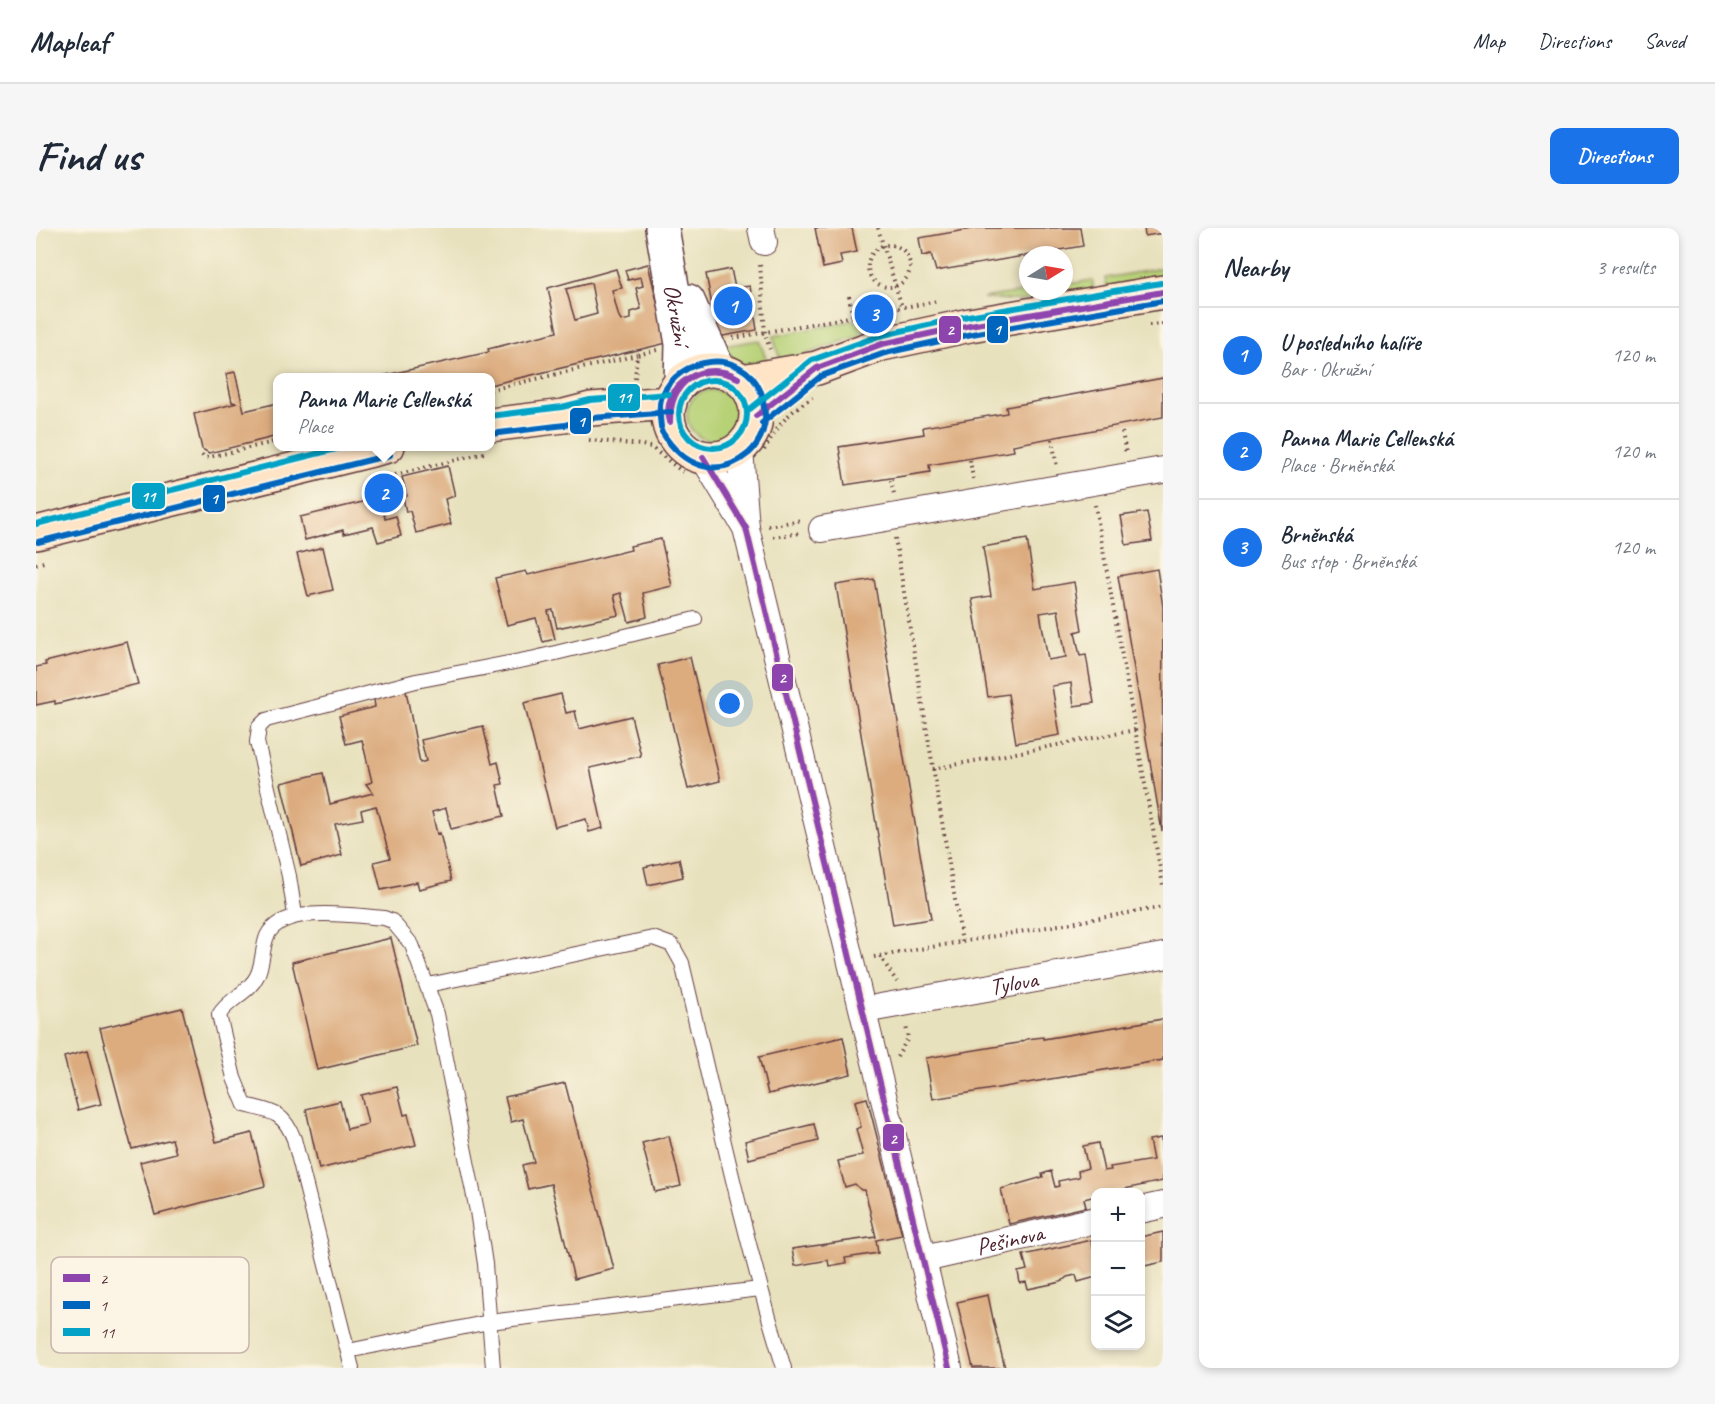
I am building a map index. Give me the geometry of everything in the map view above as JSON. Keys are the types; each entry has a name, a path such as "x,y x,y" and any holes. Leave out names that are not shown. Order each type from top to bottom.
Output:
{"main road":[{"path":"756,416 882,344 970,325 1163,292"},
{"path":"495,437 575,428 591,409 634,425 674,404 698,372 730,376 778,375 816,382"},
{"path":"674,404 682,447 695,466 752,450 752,434 756,416 753,397 730,376"},
{"path":"42,547 386,462"}],"street":[{"name":"Okružní","path":"665,238 693,341 730,376"},
{"name":"Okružní","path":"674,404 693,341"},
{"path":"752,450 761,531 864,1010 949,1368"},
{"path":"695,466 761,531"},
{"path":"814,524 892,517 1163,470"},
{"name":"Tylova","path":"864,1010 1163,956"},
{"path":"1145,1209 1163,1205"},
{"name":"Pešinova","path":"924,1259 1091,1221"}],"lane":[{"path":"295,915 289,876 257,742 259,727 266,720 416,681 535,658 695,619"},
{"path":"352,1368 288,1124 279,1114 245,1106 234,1078 219,1015 224,1006 257,977 267,935 274,926 295,915 323,914 384,918 392,921 412,945 437,1014 477,1212 485,1264 493,1368"},
{"path":"428,984 653,938 672,945 682,963 723,1144 760,1289 784,1368"},
{"path":"348,1350 489,1322 760,1289"}],"path":[{"path":"878,228 902,307"},
{"path":"762,235 759,273 765,334"},
{"path":"892,245 902,249 908,256 909,275 903,283 895,287 879,285 869,273 870,256 882,246 892,245"},
{"path":"849,297 853,318"},
{"path":"495,389 715,336 723,340 765,334 946,300"},
{"path":"1142,325 1163,324"},
{"path":"637,355 634,425 651,447 669,464 695,466"},
{"path":"752,450 796,407 816,382"},
{"path":"575,428 634,425"},
{"path":"1122,432 1128,463"},
{"path":"1052,440 1058,476"},
{"path":"202,455 205,458 273,442"},
{"path":"386,462 433,451"},
{"path":"970,460 974,481"},
{"path":"1092,482 1163,885"},
{"path":"892,517 962,942"},
{"path":"761,531 814,524"},
{"path":"761,531 814,524"},
{"path":"36,564 42,547"},
{"path":"933,769 1136,730"},
{"path":"869,958 1163,907"}],"green space":[{"path":"1163,268 1163,278 1107,287 1105,278"},
{"path":"1092,280 1094,290 1073,293 1073,283"},
{"path":"1019,292 1019,300 1027,300 1020,301 983,298"},
{"path":"878,316 858,336 781,363 773,336"},
{"path":"759,340 769,367 742,365 733,359 723,346"},
{"path":"707,390 717,390 730,397 737,410 737,420 730,433 717,440 707,440 698,436 691,429 687,420 687,410 691,401 698,394"}],"building":[{"path":"815,228 852,228 857,252 840,255 842,264 823,268"},
{"path":"977,228 1080,228 1083,246 1019,246 1019,257 936,271 931,254 922,256 919,238"},
{"path":"1144,228 1163,228 1163,233 1145,236"},
{"path":"648,264 667,343 495,384 495,373 395,373 489,352 488,349 557,332 548,288 616,269 622,288 612,290 618,314 621,321 631,319 631,312 641,309 636,288 643,286 641,277 628,280 625,270","holes":["591,283 597,314 575,320 566,289"]},
{"path":"731,269 735,288 750,286 757,330 723,336 717,332 706,274"},
{"path":"235,372 244,411 273,404 273,437 209,453 202,449 194,414 237,403 232,402 226,374"},
{"path":"1163,378 1163,417 1013,445 1014,451 929,465 930,472 845,485 839,447 924,434 923,427 1007,413 1006,407"},
{"path":"448,466 455,496 445,499 451,524 416,533 410,511 406,512 403,497 407,496 402,477"},
{"path":"367,501 368,506 382,503 385,519 396,516 401,536 378,542 373,527 344,534 343,530 305,540 300,517"},
{"path":"1147,512 1152,541 1126,545 1121,516"},
{"path":"661,539 672,586 643,593 647,617 629,622 621,593 614,595 619,615 557,628 553,610 548,611 555,639 543,642 536,618 507,625 495,578 526,571 528,575 631,550 630,546"},
{"path":"1027,539 1035,589 1074,582 1082,630 1075,632 1080,656 1086,655 1094,703 1074,706 1071,683 1052,686 1060,735 1016,743 1008,694 988,697 972,599 991,596 983,547","holes":["1058,610 1066,657 1048,660 1040,613"]},
{"path":"323,547 333,590 308,596 297,554"},
{"path":"1157,569 1163,607 1162,831 1118,576"},
{"path":"874,579 931,919 893,925 836,585"},
{"path":"127,642 138,684 55,704 55,701 36,705 36,667 46,665 45,662"},
{"path":"690,657 720,781 688,789 658,665"},
{"path":"406,691 420,763 426,761 421,740 483,726 492,764 498,762 503,784 497,785 504,816 451,829 446,808 432,812 437,834 440,833 451,881 419,889 417,882 381,890 374,862 390,858 376,806 361,810 363,819 335,824 342,855 301,866 281,783 323,773 330,804 373,793 366,784 372,782 362,740 346,744 339,716 375,707 374,699"},
{"path":"561,694 566,713 575,711 579,729 631,716 641,756 590,768 603,828 589,832 586,819 555,827 524,703"},
{"path":"679,859 683,877 648,885 644,867"},
{"path":"391,938 417,1046 317,1070 292,962"},
{"path":"182,1008 216,1142 252,1133 265,1186 155,1215 140,1162 176,1153 172,1139 132,1149 100,1028"},
{"path":"1163,1019 1163,1060 933,1099 926,1058 1018,1043 1027,1039 1043,1037 1043,1039"},
{"path":"843,1037 851,1074 768,1094 759,1057"},
{"path":"87,1051 101,1104 78,1110 64,1057"},
{"path":"565,1083 614,1269 574,1279 551,1184 528,1189 522,1165 534,1162 523,1119 511,1122 505,1097"},
{"path":"397,1087 404,1115 408,1114 416,1145 319,1169 306,1109 340,1101 347,1129 368,1124 361,1095"},
{"path":"867,1098 902,1235 876,1240 878,1253 845,1258 846,1263 829,1266 828,1260 795,1266 792,1249 876,1237 865,1190 861,1190 855,1184 845,1187 838,1161 863,1155 856,1129 861,1127 855,1101"},
{"path":"814,1124 818,1141 749,1159 745,1141"},
{"path":"669,1136 681,1186 655,1192 642,1143"},
{"path":"1161,1138 1163,1181 1129,1188 1091,1188 1091,1197 1084,1199 1086,1207 1009,1224 1001,1189 1043,1177 1042,1174 1051,1171 1055,1187 1059,1186 1058,1181 1079,1177 1078,1171 1088,1168 1083,1146 1098,1143 1104,1171 1111,1170 1110,1167 1153,1160 1149,1140"},
{"path":"1163,1232 1163,1262 1145,1266 1145,1236"},
{"path":"1091,1240 1091,1278 1078,1282 1076,1275 1067,1277 1061,1282 1028,1289 1026,1282 1020,1283 1018,1272 1027,1270 1023,1255"},
{"path":"988,1295 1005,1368 973,1368 957,1302"}],"transit line":[{"name":"11","path":"750,409 812,360 879,336 968,316 1161,283"},
{"name":"2","path":"756,416 817,368 882,344 970,325 1163,292"},
{"name":"1","path":"762,423 821,376 885,353 972,334 1163,301"},
{"name":"1","path":"661,427 662,396 670,382 695,365 725,362 739,367 751,376 762,394 765,420 760,438 749,453 724,466 712,467 690,461 670,444 662,432"},
{"name":"2","path":"670,422 668,408 672,396 688,378 713,371 738,378"},
{"name":"2","path":"670,422 675,396 689,378 699,373 711,372 724,373 738,378"},
{"name":"11","path":"713,380 726,382 737,390 745,401 747,414 745,427 737,438 726,446 713,448 700,446 689,438 681,427 679,414 681,401 689,390 700,382 713,380"},
{"name":"11","path":"495,415 562,407 590,400 669,394"},
{"name":"1","path":"495,434 565,425 592,418 671,412"},
{"name":"11","path":"36,524 328,451"},
{"name":"1","path":"38,542 390,455"},
{"name":"2","path":"703,457 746,528 949,1368"}],"place":[{"name":"U posledního halíře","path":"733,306"},
{"name":"Brněnská","path":"874,314"},
{"name":"Panna Marie Cellenská","path":"384,493"}]}
